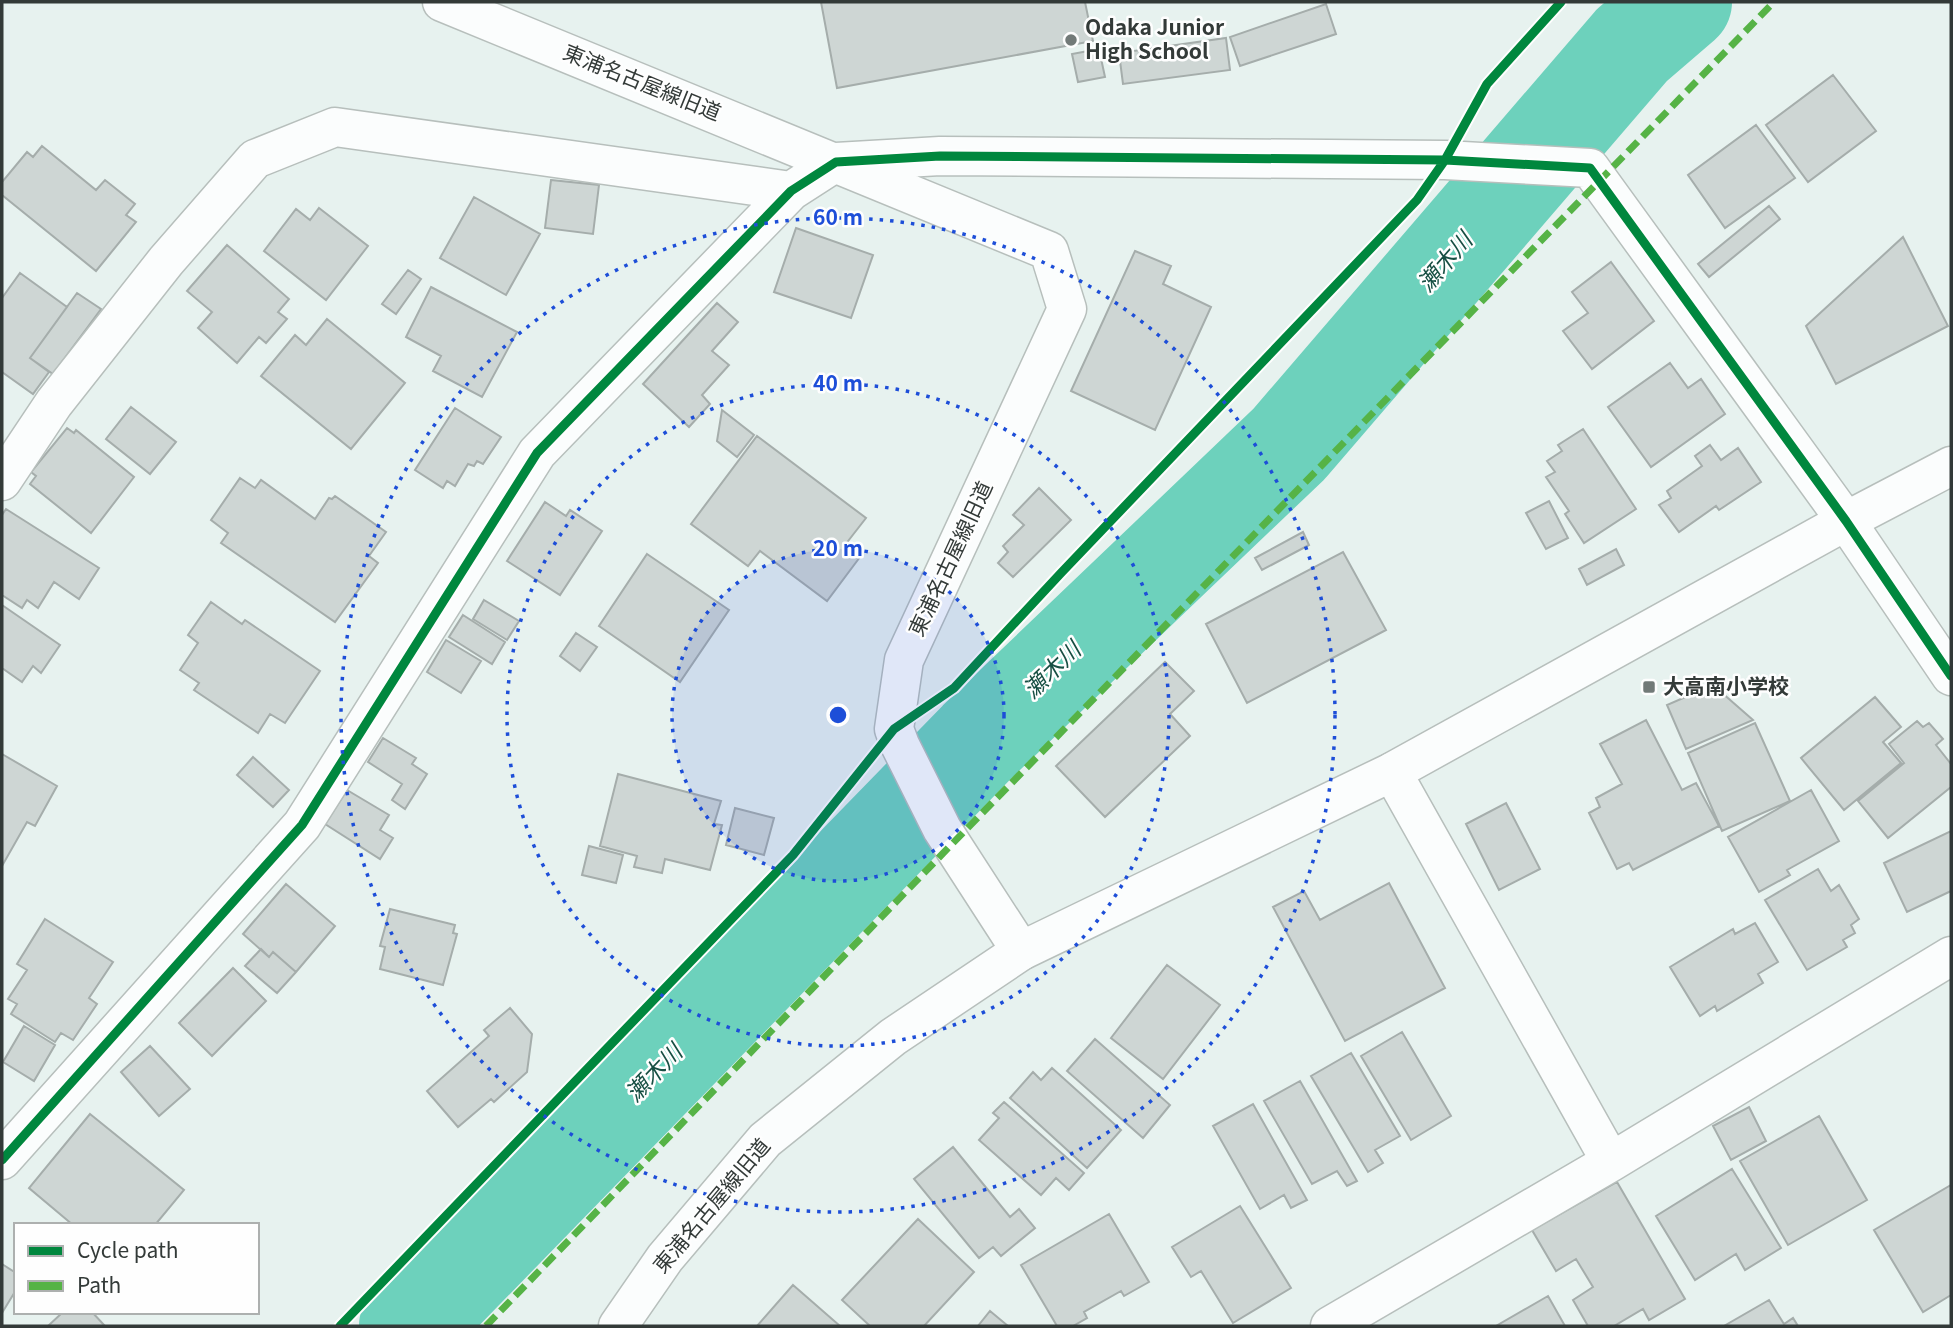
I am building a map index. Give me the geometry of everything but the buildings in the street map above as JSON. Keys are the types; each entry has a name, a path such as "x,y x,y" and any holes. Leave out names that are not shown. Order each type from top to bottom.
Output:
{"street":[{"name":"東浦名古屋線旧道","path":"442,2 1049,250 1067,309 904,660 897,737"},
{"path":"2,481 62,392 166,261 255,159 335,127 791,191"},
{"path":"2,1160 302,825 537,453 791,191 836,162 940,156 1460,160 1590,168 1846,521 1951,676"},
{"name":"東浦名古屋線旧道","path":"618,1326 664,1258 765,1140 893,1037 1021,951 1392,772 1846,521 1951,466"},
{"path":"897,737 942,829 1021,951"},
{"path":"1392,772 1611,1162"},
{"path":"1330,1326 1611,1162 1951,956"}],"path":[{"path":"340,1326 793,855 897,737 954,688 1417,200 1460,160 1487,84 1561,2"}],"waterway":[{"name":"瀬木川","path":"409,1326 978,741 1289,444 1632,45 1682,2"}],"marked path":[{"path":"486,1326 1774,2"}],"cycle path":[{"path":"340,1326 793,855 894,729 954,688 1417,200 1445,160 1487,84 1561,2"},
{"path":"2,1160 302,825 537,453 791,191 836,162 940,156 1445,160 1590,168 1846,521 1951,676"}],"place":[{"name":"Odaka Junior High School","path":"1071,40"},
{"name":"大高南小学校","path":"1649,687"}]}
